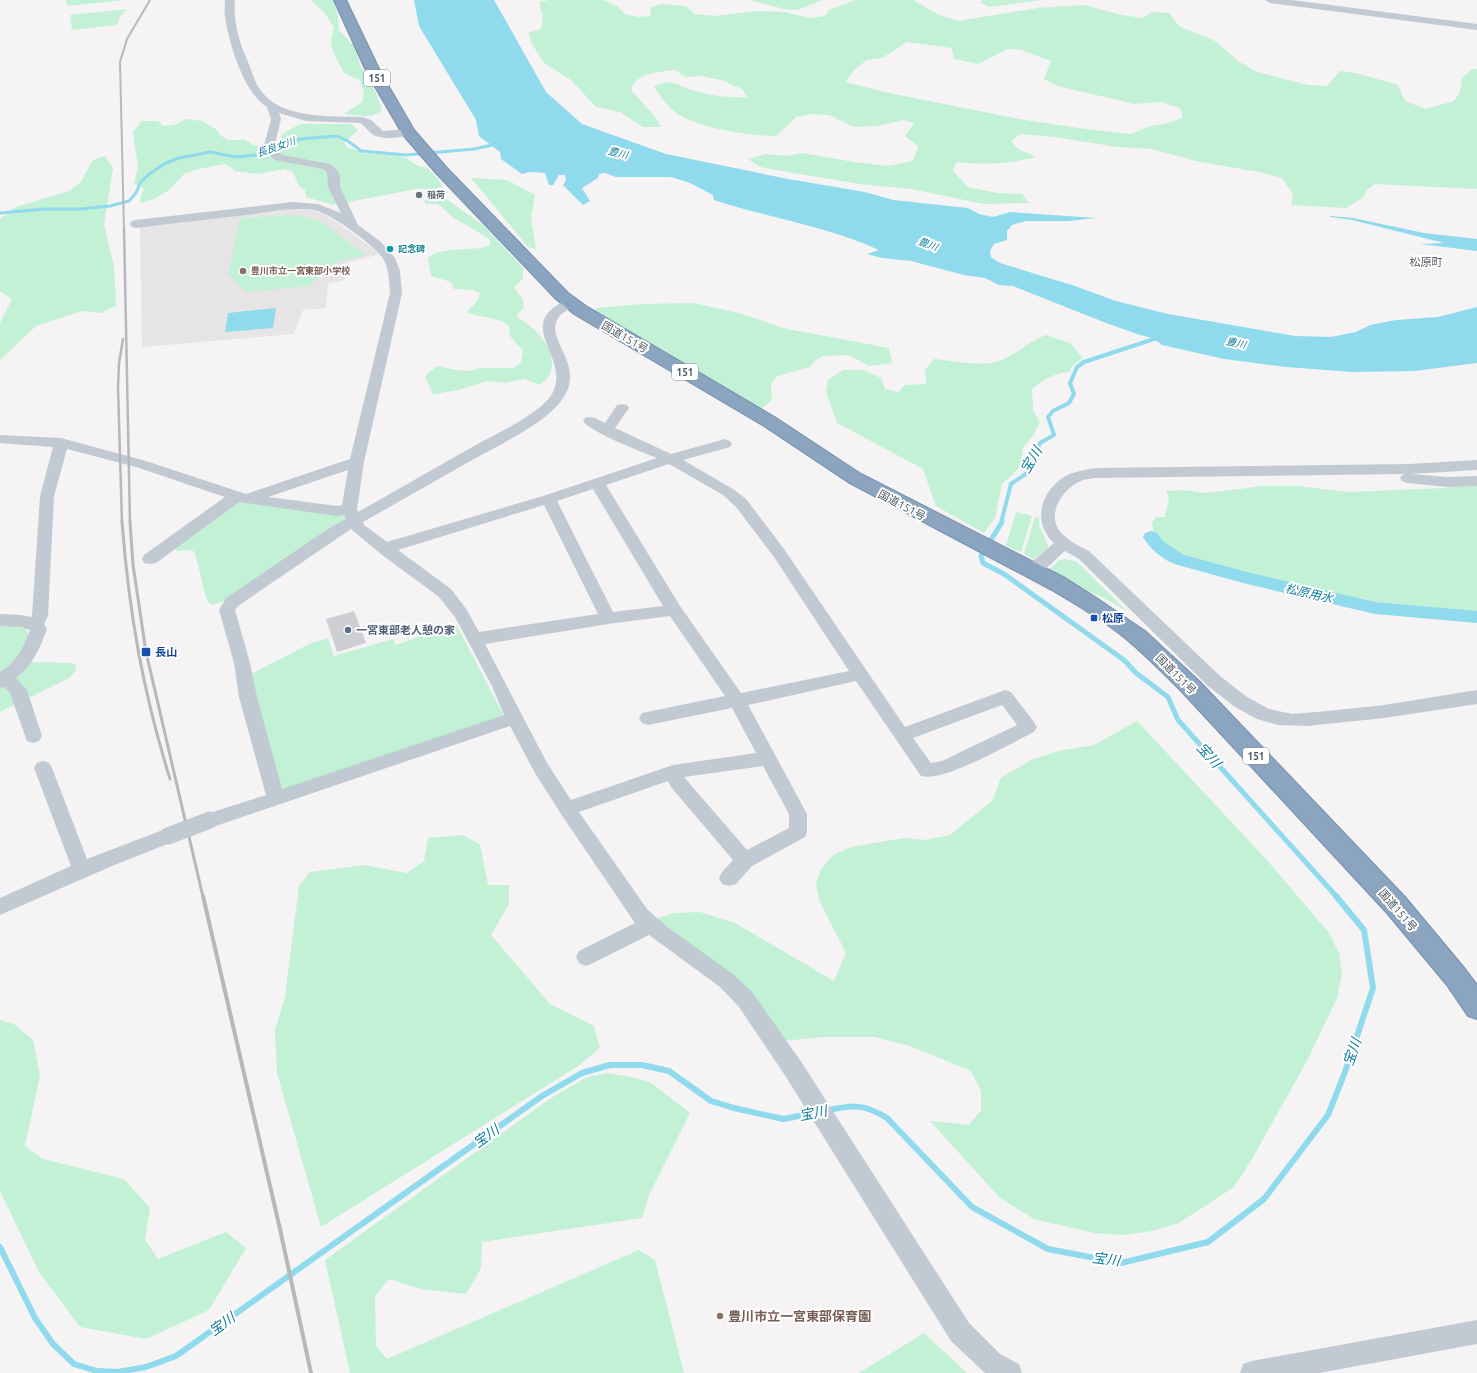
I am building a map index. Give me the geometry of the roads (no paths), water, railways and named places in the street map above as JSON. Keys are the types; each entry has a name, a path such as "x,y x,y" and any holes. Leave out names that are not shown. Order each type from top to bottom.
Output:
{"highway":[{"name":"国道151号","path":"340,0 374,73 408,132 532,265 571,303 634,343 754,412 864,484 913,511 1034,569 1081,597 1120,623 1156,653 1190,687 1396,905 1456,978 1477,1007"}],"street":[{"path":"230,0 230,14 237,48 256,92 272,107 314,119 362,120 369,123 377,133 385,135 408,132"},
{"path":"1270,0 1477,27"},
{"path":"272,107 276,119 270,152 278,158 326,166 332,171 334,177 334,187 343,208 353,223 352,227"},
{"path":"136,224 298,206 324,209 374,242 388,256 394,274 396,293 357,462 352,515 358,528 445,593 461,614 476,639 500,686 514,718 541,768 567,809 640,915 648,924 727,981 746,1000 799,1077 960,1332 991,1363 1010,1373"},
{"path":"276,799 248,697 242,663 227,610 232,602 336,531 352,515 521,426 541,413 555,400 561,389 564,375 563,366 550,335 548,324 550,319 562,308 571,303"},
{"path":"607,430 622,408"},
{"path":"590,421 670,459 728,492 741,503 779,553 901,735 927,771 946,767 1028,727 1005,697 901,735"},
{"path":"0,439 61,444 141,464 241,498 337,511 352,515"},
{"path":"35,624 40,616 47,496 61,444"},
{"path":"386,550 392,546 548,499 670,459 725,444"},
{"path":"150,559 241,498 357,462"},
{"path":"1477,465 1409,469 1084,474 1065,483 1058,490 1049,507 1047,516 1052,532 1064,543 1084,555 1214,681 1236,700 1252,710 1272,718 1302,720 1374,714 1477,697"},
{"path":"1330,470 1357,476 1425,479 1447,482 1477,481"},
{"path":"597,483 674,610 737,701 798,814 798,832 745,860 728,878"},
{"path":"548,499 608,618"},
{"path":"1034,569 1064,543"},
{"path":"476,639 608,618 674,610"},
{"path":"0,620 28,622 35,624 39,629 31,650 21,665 3,680 18,690 33,736"},
{"path":"648,718 737,701 861,674"},
{"path":"0,907 82,870 210,820 514,718"},
{"path":"567,809 673,772 767,758"},
{"path":"44,768 82,870"},
{"path":"673,772 677,782 745,860"},
{"path":"586,958 638,932 648,924"},
{"path":"1252,1373 1477,1332"}],"water":[{"name":"豊川","path":"414,0 494,0 546,92 582,124 666,154 788,179 865,192 893,200 968,208 979,214 993,217 1010,212 1096,218 1069,221 1026,221 1012,225 1007,231 1007,240 994,244 990,251 991,257 1000,263 1072,285 1116,301 1168,314 1295,336 1331,337 1356,332 1370,325 1396,320 1438,317 1477,307 1477,363 1414,371 1353,372 1286,367 1224,359 1162,345 1153,338 1106,323 1013,286 999,285 985,278 964,275 911,261 882,258 867,254 879,250 818,228 714,200 713,195 690,183 671,177 616,177 605,173 599,174 598,178 582,188 590,201 583,205 563,185 566,180 565,175 559,175 553,185 549,185 545,173 529,172 522,174 501,159 500,152 479,136 476,120 419,26"},
{"path":"1330,216 1353,218 1424,233 1477,239 1477,251 1420,244 1444,243"},
{"path":"276,308 273,328 225,332 228,313"}],"waterway":[{"name":"長良女川","path":"0,213 45,209 82,209 110,206 129,201 136,193 140,183 148,175 164,164 179,158 210,152 236,157 256,155 272,151 300,139 337,136 348,141 361,151 406,155 474,149 497,144"},
{"name":"宝川","path":"1001,523 1011,484 1027,473 1040,443 1054,435 1048,417 1053,411 1069,403 1074,394 1070,383 1077,367 1084,362 1160,337"},
{"name":"宝川","path":"1002,522 981,556 983,563 1004,574 1124,660 1136,673 1168,697 1178,720 1337,897"},
{"name":"松原用水","path":"1151,537 1157,545 1178,559 1247,578 1375,608 1477,617"},
{"name":"宝川","path":"825,1111 842,1107 857,1107 879,1113 887,1118 972,1207 1048,1249 1121,1263 1208,1242 1264,1199 1328,1115 1345,1072 1373,988 1364,930 1336,896"},
{"name":"宝川","path":"0,1247 35,1318 53,1344 74,1364 97,1371 118,1372 146,1367 176,1356 542,1096 582,1073 610,1065 642,1065 669,1071 711,1101 734,1108 783,1119 815,1113"}],"railway":[{"path":"124,230 120,62 127,39 150,0"},
{"path":"124,229 130,523"},
{"path":"122,523 118,387 119,363 123,339"},
{"path":"122,522 138,652 160,747 170,779"},
{"path":"130,522 133,565 146,652 203,897"},
{"path":"203,896 280,1229 311,1373"}],"place":[{"name":"稲荷","path":"419,195"},
{"name":"記念碑","path":"390,249"},
{"name":"豊川市立一宮東部小学校","path":"243,271"},
{"name":"松原","path":"1094,618"},
{"name":"一宮東部老人憩の家","path":"348,630"},
{"name":"長山","path":"146,652"},
{"name":"豊川市立一宮東部保育園","path":"720,1316"}],"district":[{"name":"松原町","path":"1426,262"}]}
